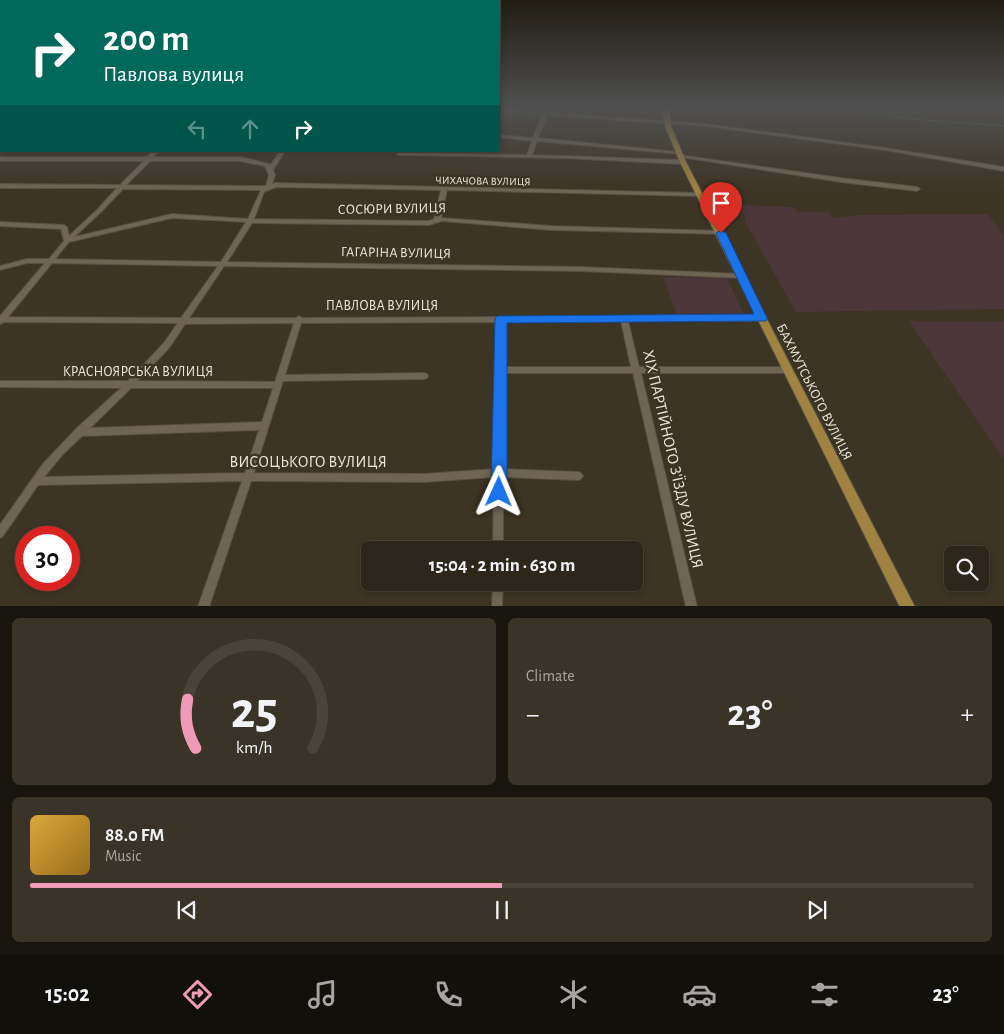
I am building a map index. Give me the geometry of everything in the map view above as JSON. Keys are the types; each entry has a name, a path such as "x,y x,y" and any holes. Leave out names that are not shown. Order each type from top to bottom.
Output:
{"main road":[{"name":"БАХМУТСЬКОГО ВУЛИЦЯ","path":"672,135 761,318 908,606"}],"street":[{"path":"529,156 537,135"},
{"path":"774,135 885,149 1004,168"},
{"path":"500,136 681,157 917,189"},
{"path":"1,320 67,241 155,152"},
{"path":"270,170 281,152"},
{"path":"399,154 681,157"},
{"path":"0,159 240,159 267,165 272,175 268,188 262,191 250,221 166,346 130,384 60,451 0,533"},
{"name":"ЧИХАЧОВА ВУЛИЦЯ","path":"0,186 123,185 268,188 275,185 699,194"},
{"path":"437,221 444,190"},
{"name":"СОСЮРИ ВУЛИЦЯ","path":"67,241 172,216 250,221 429,223 442,219 550,228 721,233"},
{"path":"0,224 64,227 67,241"},
{"name":"ГАГАРІНА ВУЛИЦЯ","path":"0,268 27,261 51,261 581,269 741,276"},
{"name":"ПАВЛОВА ВУЛИЦЯ","path":"1,320 761,318"},
{"path":"204,606 249,477 299,319"},
{"path":"498,541 501,319"},
{"name":"XIX ПАРТІЙНОГО З'ЇЗДУ ВУЛИЦЯ","path":"624,319 692,606"},
{"path":"500,370 788,370"},
{"name":"КРАСНОЯРСЬКА ВУЛИЦЯ","path":"0,384 130,384 424,376"},
{"path":"79,432 264,426"},
{"name":"ВИСОЦЬКОГО ВУЛИЦЯ","path":"37,481 249,477 424,478 499,473 578,476"},
{"path":"498,591 498,606"}],"shaded area":[{"path":"738,205 794,207 797,212 828,212 833,218 859,215 988,214 1004,235 1004,309 796,312 744,220 746,219"},
{"path":"663,277 727,278 745,316 677,316"},
{"path":"909,321 1004,322 1004,459 976,419"}],"route":[{"path":"499,492 501,319 761,318 721,233"}]}
